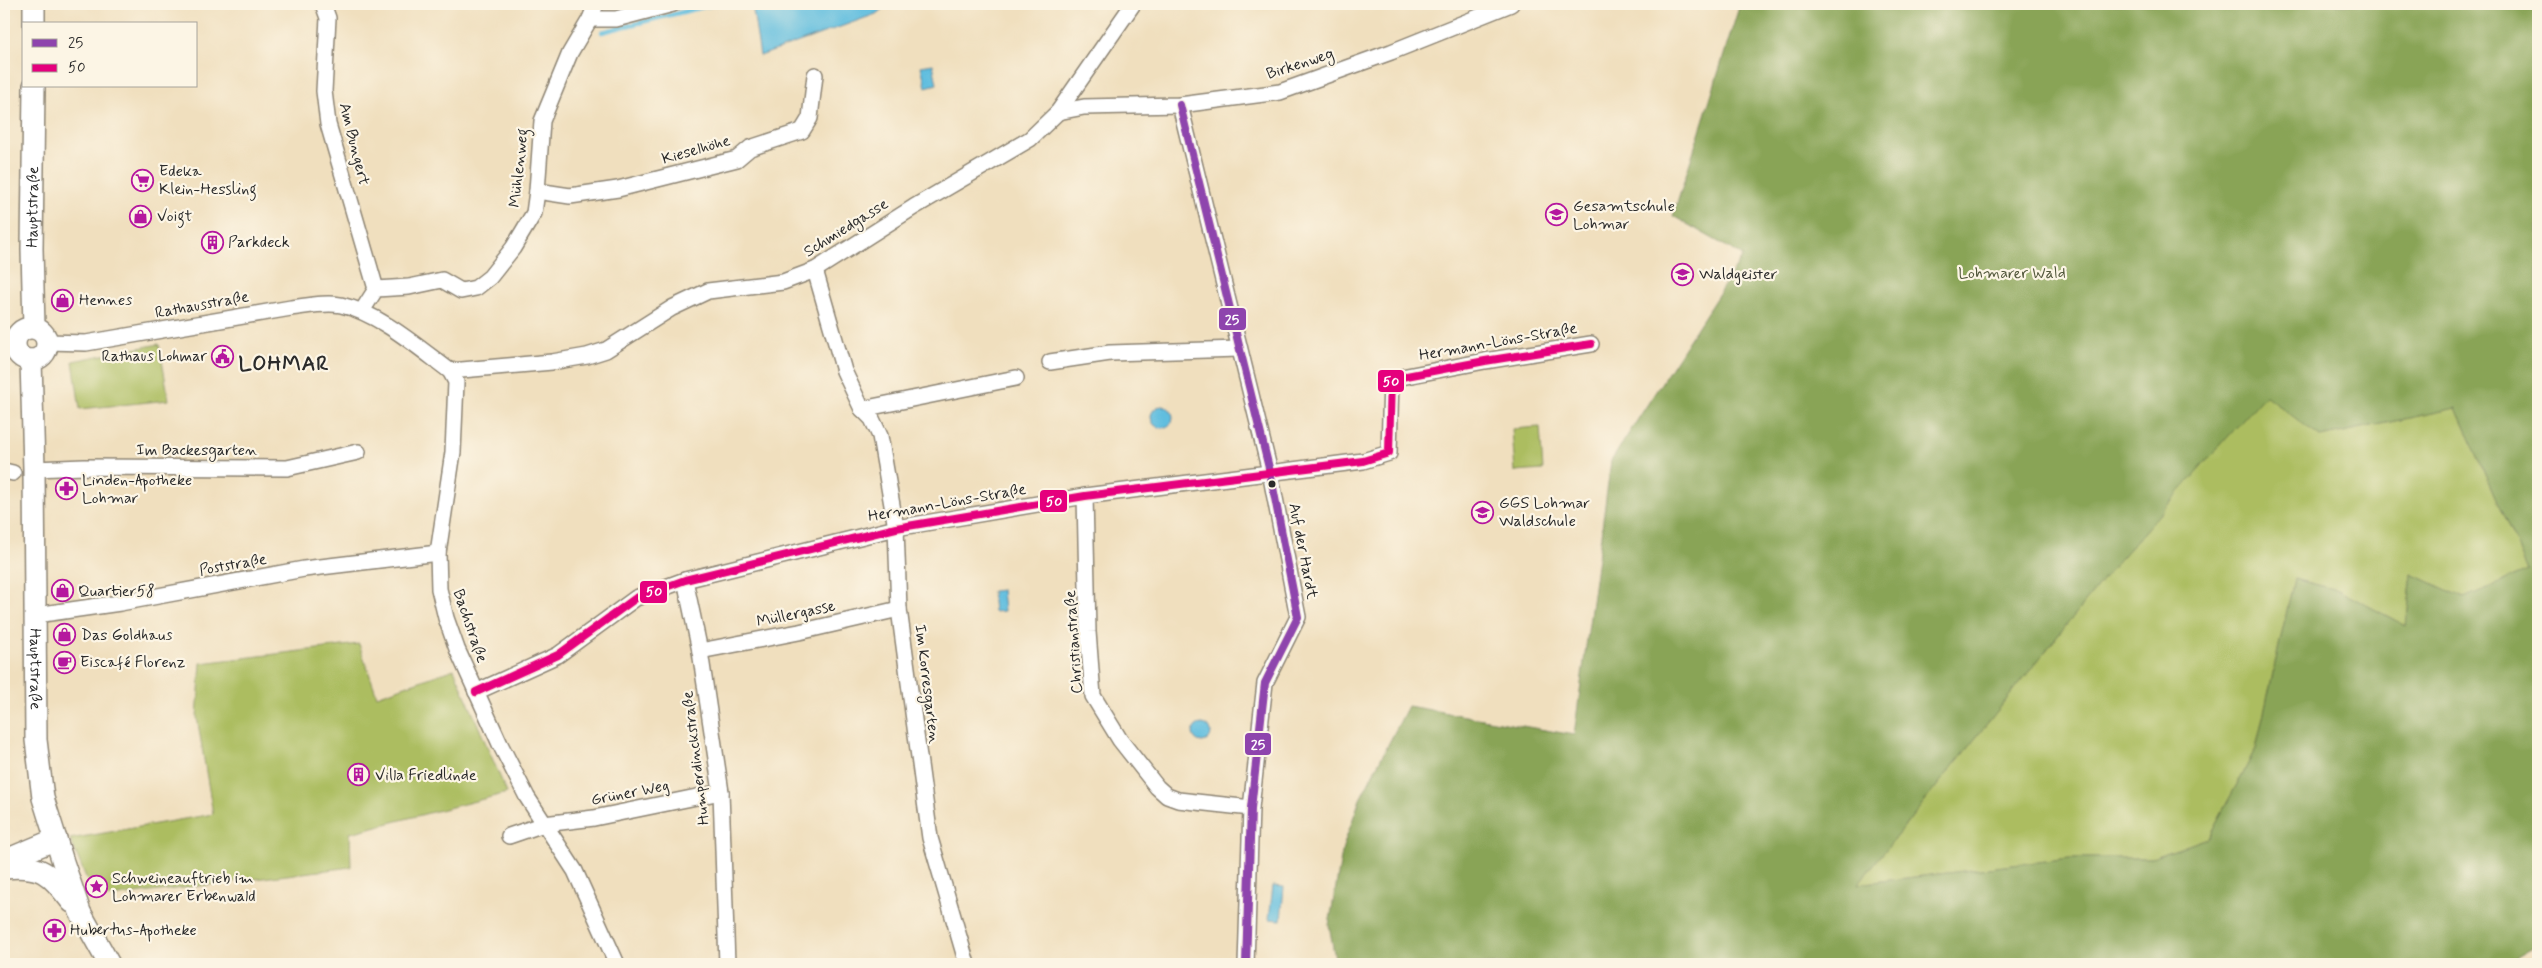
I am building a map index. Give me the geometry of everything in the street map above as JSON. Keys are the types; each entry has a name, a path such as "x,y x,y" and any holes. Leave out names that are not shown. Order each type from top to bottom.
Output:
{"main road":[{"path":"34,4 34,22"},
{"name":"Hauptstraße","path":"34,88 32,249 40,335"},
{"path":"23,329 40,335 41,357 31,360 21,357 9,344 23,329"},
{"name":"Hauptstraße","path":"31,360 36,615 36,740 43,798 80,912 109,964"},
{"path":"4,861 56,839"},
{"path":"4,868 32,866 44,872 55,881 80,912"}],"street":[{"name":"Am Bungert","path":"323,4 328,18 324,91 328,124 376,289"},
{"name":"Mühlenweg","path":"376,289 409,287 442,280 461,291 476,288 490,277 513,248 534,213 538,191 542,121 570,53 596,4"},
{"path":"590,18 616,19 673,4"},
{"name":"Schmiedgasse","path":"450,371 552,362 587,356 606,350 672,308 708,290 783,282 815,270 914,207 1030,139 1058,112 1133,4"},
{"name":"Birkenweg","path":"1058,112 1084,107 1180,105 1280,92 1391,52 1511,4"},
{"name":"Kieselhöhe","path":"538,191 570,196 618,189 688,173 737,159 750,148 802,131 810,118 815,75"},
{"name":"Auf der Hardt","path":"1180,105 1238,349 1270,472 1298,617 1265,683 1251,808 1246,964"},
{"name":"Im Korresgarten","path":"815,270 836,347 862,409 872,419 880,436 896,528 899,609 930,838 967,964"},
{"path":"376,289 362,311 450,371"},
{"name":"Rathausstraße","path":"40,335 86,343 220,319 324,304 340,305 362,311"},
{"name":"Hermann-Löns-Straße","path":"476,692 558,655 636,598 685,580 896,528 1086,496 1363,461 1389,454 1391,379 1485,360 1591,344"},
{"path":"1050,362 1110,354 1238,349"},
{"name":"Bachstraße","path":"450,371 456,382 453,452 438,552 439,589 446,618 476,692 500,744 544,824 583,886 617,964"},
{"path":"862,409 1016,378"},
{"name":"Im Backesgarten","path":"34,469 84,467 286,468 358,452"},
{"name":"Christianstraße","path":"1086,496 1088,632 1093,696 1120,740 1157,788 1167,796 1178,800 1251,808"},
{"name":"Poststraße","path":"36,615 120,603 304,570 438,552"},
{"name":"Humperdinckstraße","path":"685,580 700,650 721,792 727,964"},
{"name":"Müllergasse","path":"700,650 799,632 899,609"},
{"name":"Grüner Weg","path":"508,836 544,824 594,818 721,792"}],"green space":[{"name":"Lohmarer Wald","path":"1740,4 2538,4 2538,945 2505,964 1336,964 1329,925 1343,847 1360,799 1408,706 1574,735 1611,461 1743,256 1673,216","holes":["2265,395 2320,437 2456,408 2528,571 2464,598 2412,574 2406,626 2338,590 2294,579 2256,749 2208,838 2152,858 2070,858 1858,884 2118,561"]},
{"path":"159,344 169,400 80,409 73,361"},
{"path":"2265,394 2320,437 2456,408 2528,571 2464,598 2412,574 2406,626 2338,590 2294,579 2256,749 2208,838 2152,858 2070,858 1858,884 2118,561"},
{"path":"1540,427 1543,470 1515,472 1512,429"},
{"path":"359,644 377,696 454,669 507,793 350,833 351,867 95,899 70,839 213,814 197,717 201,663"}],"water":[{"path":"752,4 889,4 876,14 760,56"},
{"path":"933,64 937,84 926,87 921,66"},
{"path":"1162,406 1172,413 1173,417 1166,427 1162,428 1152,421 1151,417 1158,407"},
{"path":"1002,590 1004,611 994,612 992,591"},
{"path":"1202,724 1208,727 1211,733 1208,739 1202,742 1196,739 1193,733 1196,727"},
{"path":"1273,886 1284,887 1281,920 1269,919"}],"waterway":[{"path":"602,32 715,4"}],"transit line":[{"name":"25","path":"1180,105 1270,472 1298,617 1265,683 1251,808 1246,964"},
{"name":"50","path":"476,692 558,655 636,598 685,580 896,528 1085,496 1363,461 1389,453 1391,379 1485,361 1591,344"}],"place":[{"name":"Edeka Klein-Hessling","path":"143,180"},
{"name":"Gesamtschule Lohmar","path":"1557,215"},
{"name":"Voigt","path":"141,216"},
{"name":"Parkdeck","path":"212,242"},
{"name":"Waldgeister","path":"1683,274"},
{"name":"Hennes","path":"63,300"},
{"name":"Rathaus Lohmar","path":"223,356"},
{"name":"Linden-Apotheke Lohmar","path":"66,489"},
{"name":"GGS Lohmar Waldschule","path":"1483,512"},
{"name":"Quartier58","path":"62,591"},
{"name":"Das Goldhaus","path":"65,635"},
{"name":"Eiscafé Florenz","path":"64,662"},
{"name":"Villa Friedlinde","path":"359,775"},
{"name":"Schweineauftrieb im Lohmarer Erbenwald","path":"96,887"},
{"name":"Hubertus-Apotheke","path":"54,930"}],"district":[{"name":"LOHMAR","path":"284,364"}]}
